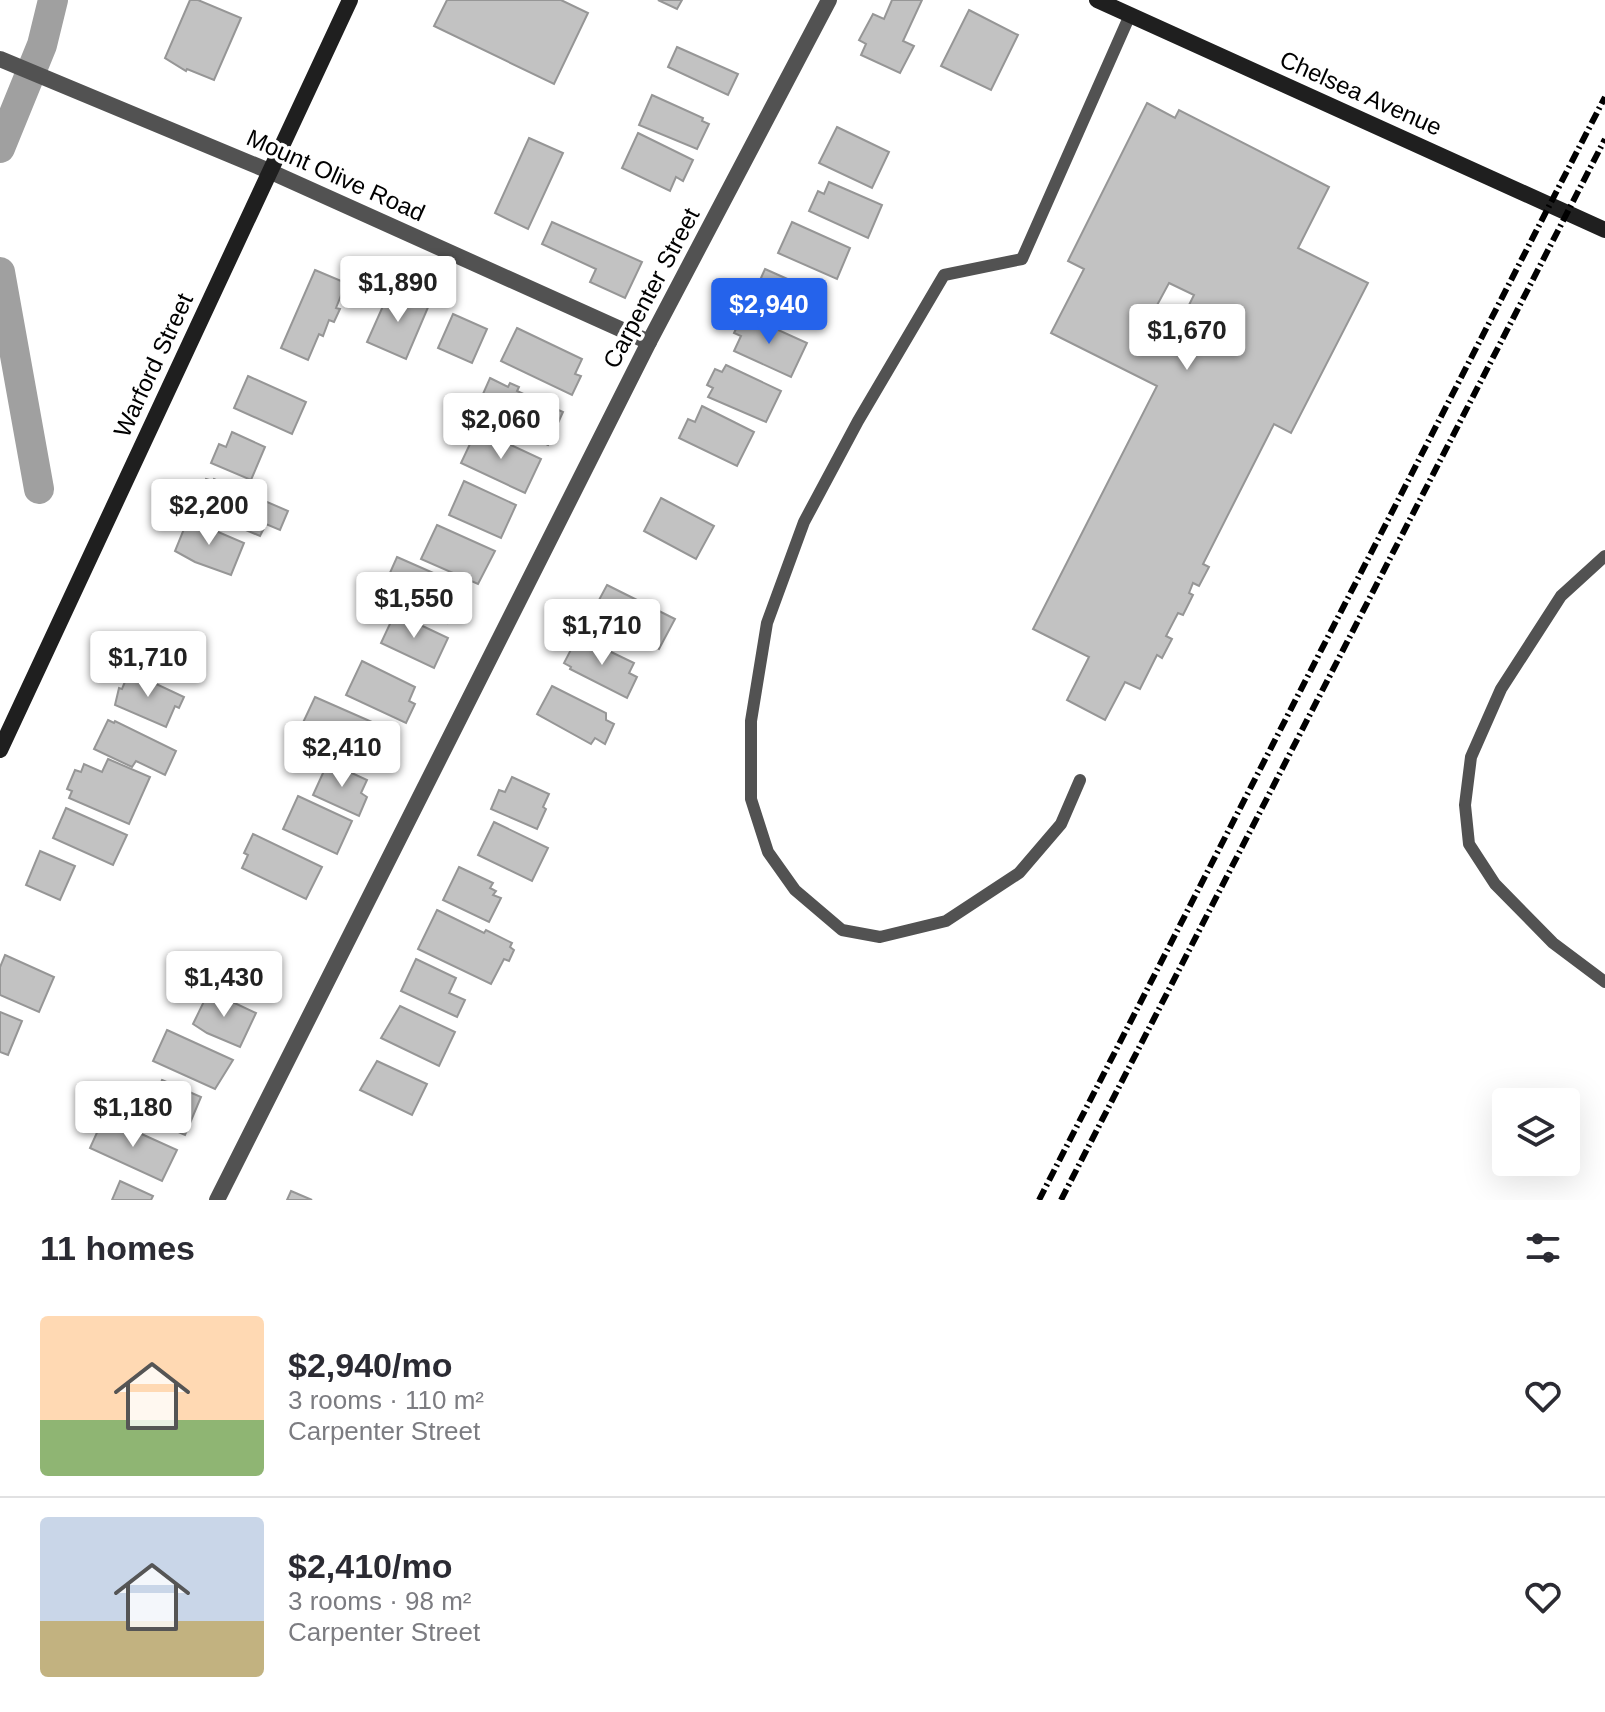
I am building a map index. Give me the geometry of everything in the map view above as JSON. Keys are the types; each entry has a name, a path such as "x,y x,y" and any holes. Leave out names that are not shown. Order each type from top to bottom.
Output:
{"main road":[{"name":"Warford Street","path":"0,750 350,0"},
{"name":"Chelsea Avenue","path":"1097,0 1605,230"}],"street":[{"name":"Carpenter Street","path":"217,1200 649,342 829,0"},
{"name":"Mount Olive Road","path":"4,61 269,171 649,342"}],"lane":[{"path":"1080,780 1061,824 1019,873 946,921 880,937 842,930 795,890 768,852 751,799 751,721 767,623 804,522 817,497 944,275 1022,259 1130,15"},
{"path":"1605,556 1561,596 1501,689 1471,757 1465,805 1469,844 1495,884 1553,943 1605,982"}],"building":[{"path":"190,0 198,0 241,18 214,80 186,71 165,58"},
{"path":"447,0 561,0 588,13 554,84 434,26"},
{"path":"658,0 682,0 677,9"},
{"path":"892,0 922,0 903,41 914,46 900,73 861,55 866,44 859,40 873,14 884,19"},
{"path":"969,10 1018,35 991,90 941,66"},
{"path":"677,47 738,74 728,95 668,67"},
{"path":"652,95 703,118 702,121 709,124 697,149 639,125"},
{"path":"1147,103 1175,118 1179,110 1329,187 1298,248 1368,283 1291,433 1274,424 1203,564 1209,567 1199,586 1193,583 1189,593 1193,595 1183,615 1178,613 1166,636 1172,639 1162,658 1157,655 1140,689 1125,682 1105,720 1067,700 1089,657 1033,629 1157,386 1051,333 1084,269 1068,261","holes":["1169,283 1194,295 1188,307 1193,309 1188,318 1192,320 1184,337 1149,320"]},
{"path":"837,127 889,152 872,188 819,163"},
{"path":"638,133 693,160 683,181 676,177 670,191 622,168"},
{"path":"529,138 563,153 528,229 495,213"},
{"path":"829,182 882,205 868,238 809,211 818,191 824,194"},
{"path":"552,222 642,262 625,298 590,282 596,269 542,244"},
{"path":"792,222 850,248 837,279 778,253"},
{"path":"765,269 819,293 804,326 756,305 763,289 757,287"},
{"path":"315,270 346,283 334,322 329,320 323,336 319,334 308,360 281,348"},
{"path":"391,288 429,305 406,359 367,342"},
{"path":"453,314 487,329 472,363 438,348"},
{"path":"743,314 807,343 791,377 734,351 741,336 734,333"},
{"path":"517,328 582,359 575,374 581,376 572,395 501,361"},
{"path":"726,365 781,391 766,422 708,397 713,388 707,385 715,369 722,372"},
{"path":"248,376 306,402 292,434 234,408"},
{"path":"490,378 508,387 510,383 519,387 517,391 563,412 548,445 475,412"},
{"path":"702,406 754,432 737,466 679,438 688,419 695,422"},
{"path":"477,429 541,459 525,493 461,463"},
{"path":"232,432 265,447 251,480 211,463 219,444 226,447"},
{"path":"206,479 214,479 288,511 280,530 266,524 260,536 192,507"},
{"path":"464,481 516,505 501,538 449,515"},
{"path":"661,498 714,526 696,559 644,531"},
{"path":"188,519 244,543 231,575 175,551"},
{"path":"437,525 495,551 478,584 421,559"},
{"path":"397,557 463,586 447,623 381,593"},
{"path":"607,585 675,619 659,649 591,615"},
{"path":"395,613 448,638 434,668 381,643"},
{"path":"578,636 634,663 629,673 637,677 627,698 564,663"},
{"path":"362,661 415,687 409,701 415,704 406,723 346,695"},
{"path":"135,671 140,673 139,676 184,697 179,708 175,706 166,727 115,705 119,688 122,689 129,672 133,674"},
{"path":"552,686 606,713 606,720 614,724 605,744 595,738 591,744 537,714"},
{"path":"315,697 388,729 380,746 377,744 375,758 369,761 300,729"},
{"path":"108,720 176,751 165,775 136,761 132,767 94,749"},
{"path":"108,759 150,777 129,824 69,798 72,791 67,789 75,770 81,772 84,764 102,772"},
{"path":"328,762 367,780 361,793 367,797 359,816 313,795"},
{"path":"512,777 549,794 537,829 491,809 499,790 505,792"},
{"path":"298,796 352,821 337,854 283,829"},
{"path":"66,808 127,835 113,865 53,838"},
{"path":"494,822 548,848 532,881 478,855"},
{"path":"253,834 322,867 306,899 242,868 248,855 244,853"},
{"path":"40,851 75,866 60,900 26,885"},
{"path":"459,867 493,883 490,888 496,891 493,895 501,898 489,922 443,900"},
{"path":"437,910 512,943 510,947 514,950 509,961 504,959 491,984 418,949"},
{"path":"5,955 54,977 39,1012 0,995 0,967"},
{"path":"416,959 456,978 449,993 465,1000 457,1017 401,991"},
{"path":"209,991 256,1013 240,1047 193,1024"},
{"path":"400,1006 455,1032 439,1066 381,1038"},
{"path":"0,1012 22,1021 8,1055 0,1052"},
{"path":"167,1030 233,1060 215,1089 153,1061"},
{"path":"377,1061 427,1084 412,1115 360,1090"},
{"path":"162,1080 201,1097 185,1135 146,1118"},
{"path":"104,1117 177,1150 162,1181 90,1148"},
{"path":"120,1181 153,1196 151,1200 112,1200"},
{"path":"291,1191 312,1200 287,1200"}],"waterway":[{"path":"0,148 42,45 53,0"},
{"path":"0,272 39,489"}],"railway":[{"path":"1039,1200 1605,97"},
{"path":"1061,1200 1605,139"}]}
